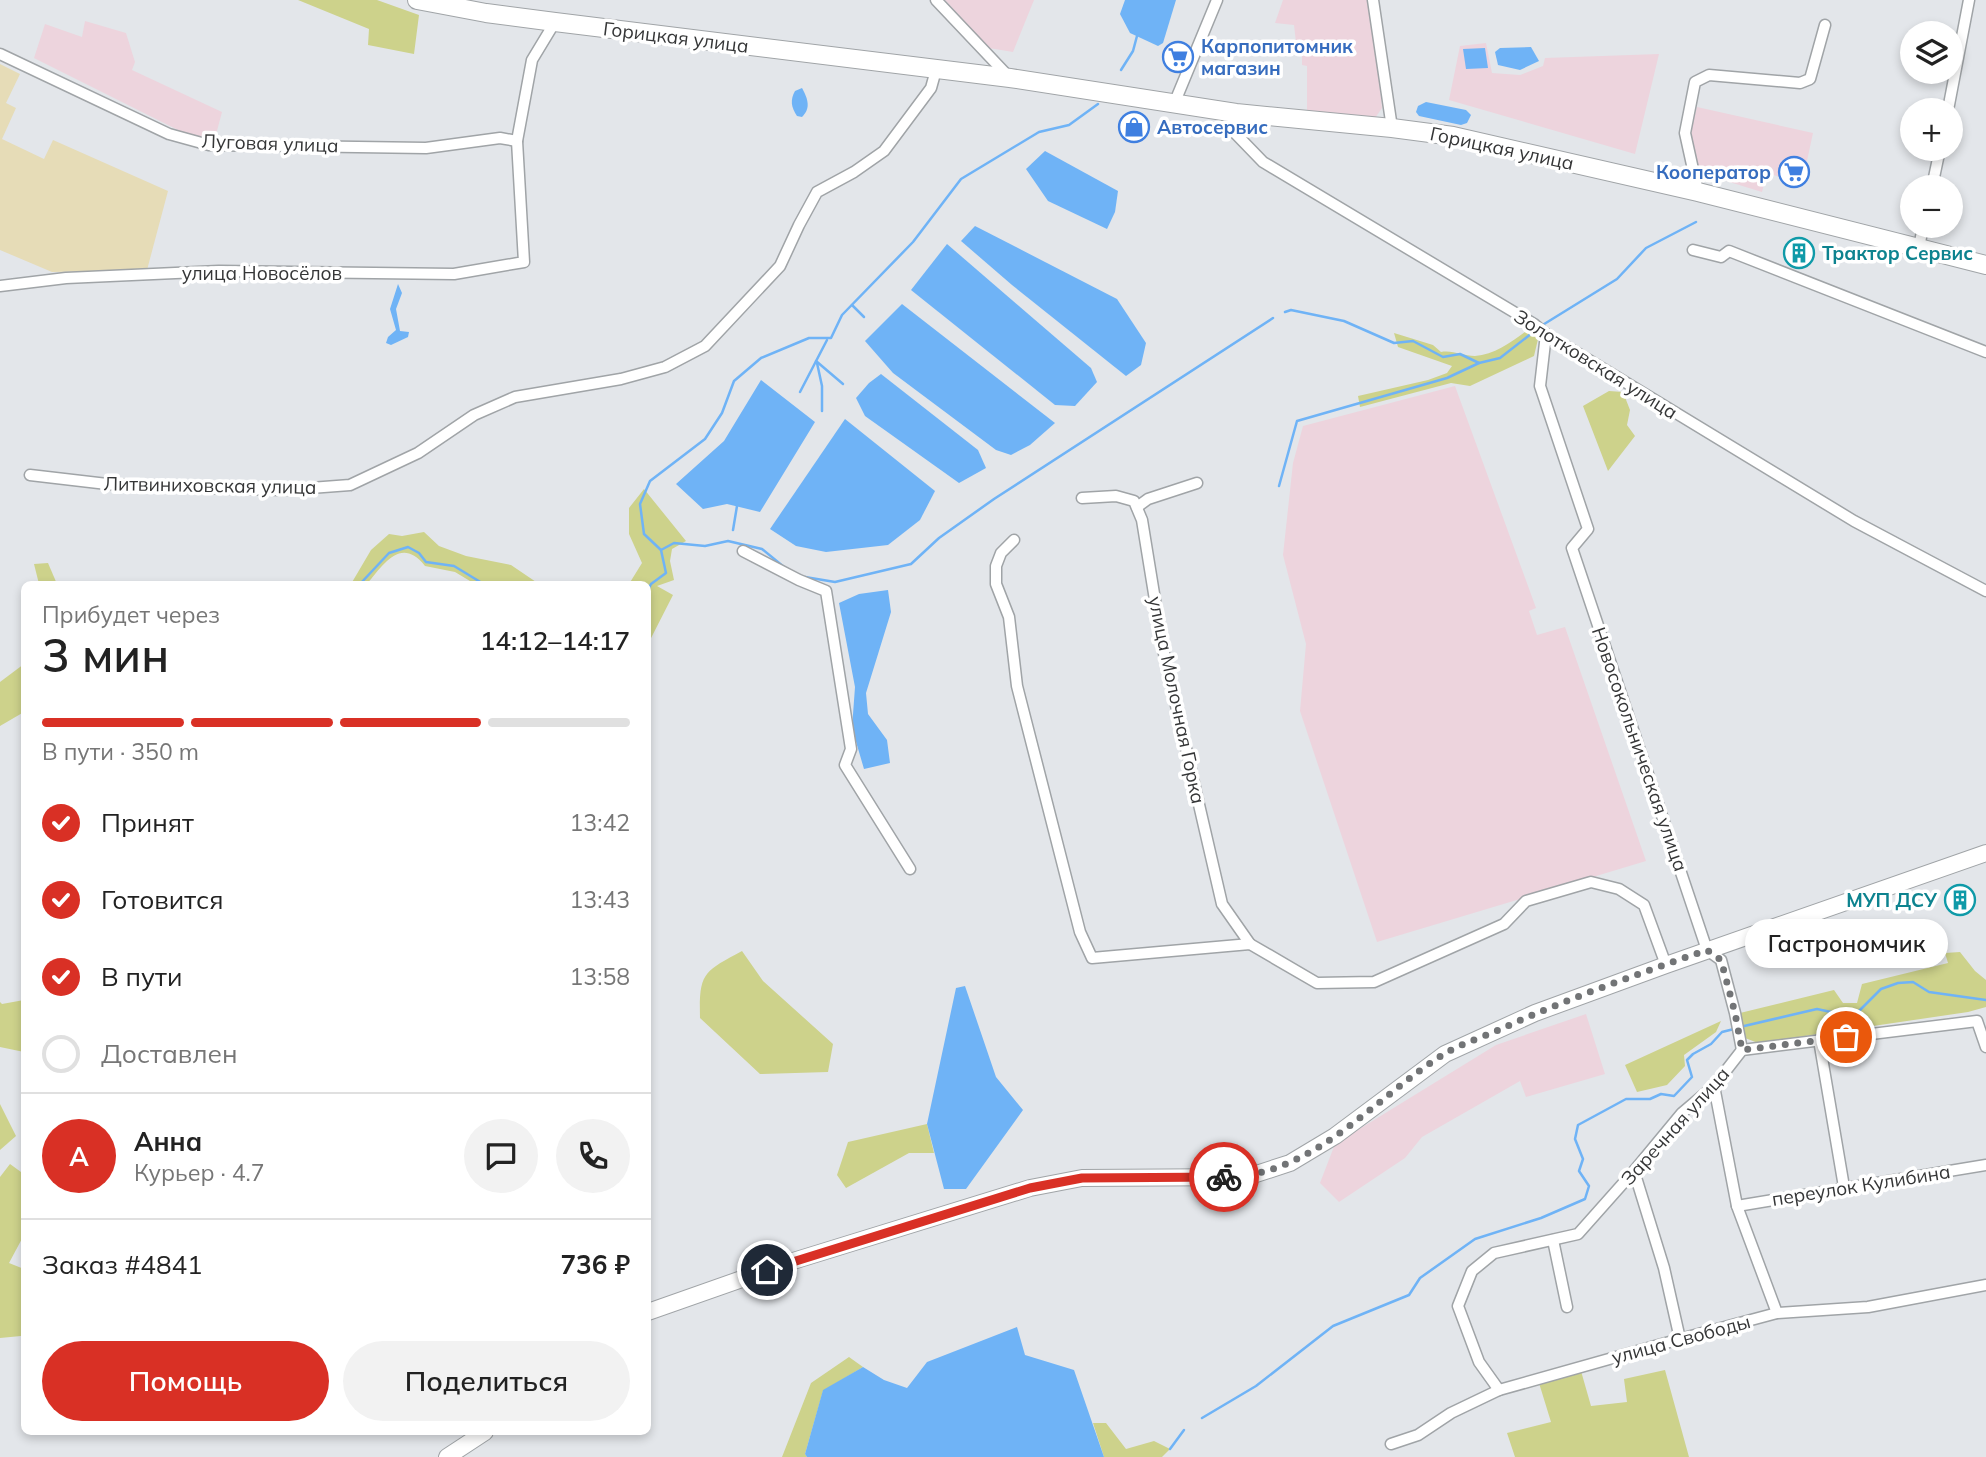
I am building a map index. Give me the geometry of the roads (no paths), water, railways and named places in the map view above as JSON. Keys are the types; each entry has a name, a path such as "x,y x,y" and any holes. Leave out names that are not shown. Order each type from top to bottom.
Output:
{"main road":[{"name":"Горицкая улица","path":"417,0 555,22 1010,78 1236,113 1453,136 1698,192 1986,265"},
{"path":"651,1311 821,1251 1030,1188 1082,1178 1247,1177 1290,1163 1335,1136 1445,1054 1535,1013 1986,853"},
{"path":"447,1457 480,1435"}],"street":[{"path":"936,0 1010,78"},
{"path":"1174,104 1217,0"},
{"path":"1373,0 1392,128"},
{"path":"1950,98 1969,0"},
{"path":"517,141 532,60 555,22"},
{"path":"1698,192 1685,133 1695,82 1709,75 1800,83 1810,79 1825,25"},
{"name":"Луговая улица","path":"0,54 169,134 209,145 426,148 500,138 517,141"},
{"name":"Литвиниховская улица","path":"30,475 107,484 202,488 284,490 349,485 418,453 474,415 515,397 621,379 665,367 705,346 780,266 817,192 854,172 884,151 932,88 936,71"},
{"name":"Золотковская улица","path":"1236,113 1233,131 1263,162 1854,522 1986,590"},
{"name":"улица Новосёлов","path":"0,286 66,278 219,271 454,274 524,262 517,141"},
{"path":"1919,248 1921,238"},
{"path":"1693,250 1721,257 1729,251 1986,352"},
{"name":"Новосокольническая улица","path":"1541,330 1540,386 1588,529 1572,548 1707,950 1721,960 1742,1050"},
{"path":"1082,498 1116,496 1134,501 1136,507 1148,499 1197,483"},
{"name":"улица Молочная Горка","path":"1136,507 1142,520 1163,649 1222,904 1250,944"},
{"path":"1014,540 1001,553 996,566 996,584 1009,617 1017,686 1035,758 1080,932 1091,958 1250,944 1317,983 1374,982 1504,924 1526,901 1591,882 1619,889 1644,905 1666,965"},
{"path":"743,551 826,591 851,749 845,765 910,869"},
{"name":"Заречная улица","path":"1499,1390 1479,1362 1458,1307 1472,1270 1494,1253 1578,1234 1682,1113 1714,1086 1742,1050 1977,1021 1986,1047"},
{"path":"1819,1040 1844,1187"},
{"path":"1714,1086 1737,1206 1777,1313"},
{"name":"переулок Кулибина","path":"1737,1206 1986,1165"},
{"path":"1634,1171 1664,1268 1680,1339"},
{"path":"1553,1240 1567,1307"},
{"name":"улица Свободы","path":"1391,1444 1418,1434 1451,1413 1499,1390 1777,1313 1868,1307 1986,1285"}],"water":[{"path":"1125,0 1176,0 1163,43 1158,46 1130,33 1120,14"},
{"path":"1531,47 1539,61 1520,70 1498,65 1495,52 1500,48"},
{"path":"1485,48 1488,68 1466,69 1463,49"},
{"path":"802,88 808,103 802,117 797,116 792,100 795,91"},
{"path":"1426,102 1466,110 1471,115 1467,123 1461,125 1419,116 1416,112 1418,106"},
{"path":"1045,151 1118,191 1115,212 1107,229 1048,201 1026,169"},
{"path":"975,226 1117,299 1146,343 1141,365 1126,376 1012,285 961,241"},
{"path":"947,244 1091,368 1097,382 1075,406 1055,405 911,290"},
{"path":"398,284 402,293 396,309 400,331 409,332 408,337 391,345 386,343 396,330 390,309"},
{"path":"902,304 1055,423 1030,445 1011,455 996,450 893,373 865,341"},
{"path":"881,374 978,450 986,468 959,483 865,416 856,398"},
{"path":"761,380 815,422 760,512 727,504 703,509 676,484 724,441"},
{"path":"845,419 935,491 920,520 888,545 826,552 796,546 770,529"},
{"path":"888,590 891,612 866,693 868,714 887,740 890,763 864,769 852,728 855,687 839,603 859,594"},
{"path":"965,986 996,1077 1023,1110 966,1189 944,1189 927,1124 956,988"},
{"path":"1017,1327 1025,1355 1074,1370 1104,1457 807,1457 805,1454 823,1390 863,1367 884,1380 907,1388 927,1362"}],"waterway":[{"path":"1121,70 1133,51 1137,36"},
{"path":"651,584 666,573 661,550 644,534 640,504 650,481 705,439 722,413 734,381 761,358 809,338 831,338 842,315 913,242 961,179 1039,132 1069,125 1098,104"},
{"path":"1541,326 1617,279 1646,248 1696,222"},
{"path":"852,305 864,317"},
{"path":"1285,312 1291,310 1344,321 1394,343 1413,341 1443,357 1460,354 1479,363 1500,358 1536,330"},
{"path":"805,577 835,582 911,564 939,538 994,499 1273,318"},
{"path":"800,392 827,340"},
{"path":"816,361 843,384"},
{"path":"817,363 822,386 822,411"},
{"path":"1279,486 1297,421 1447,378 1479,363"},
{"path":"733,530 737,506"},
{"path":"661,550 674,543 705,546 728,541 762,549 784,567"},
{"path":"363,581 389,553 408,547 419,553 426,562 454,566 479,581"},
{"path":"1740,1027 1817,1009 1845,1015 1858,1012 1881,989 1898,983 1913,982 1929,992 1986,1000"},
{"path":"1202,1418 1256,1386 1333,1326 1409,1295 1420,1278 1475,1239 1541,1218 1585,1199 1589,1186 1579,1171 1583,1159 1575,1139 1578,1125 1626,1099 1650,1099 1661,1094 1674,1096 1692,1077 1687,1060 1711,1044 1722,1032 1734,1029"},
{"path":"1170,1449 1184,1430"}],"place":[{"name":"Карпопитомник магазин","path":"1178,57"},
{"name":"Автосервис","path":"1134,127"},
{"name":"Кооператор","path":"1794,172"},
{"name":"Трактор Сервис","path":"1799,253"},
{"name":"МУП ДСУ","path":"1960,900"},
{"name":"Гастрономчик","path":"1846,1037"}]}
